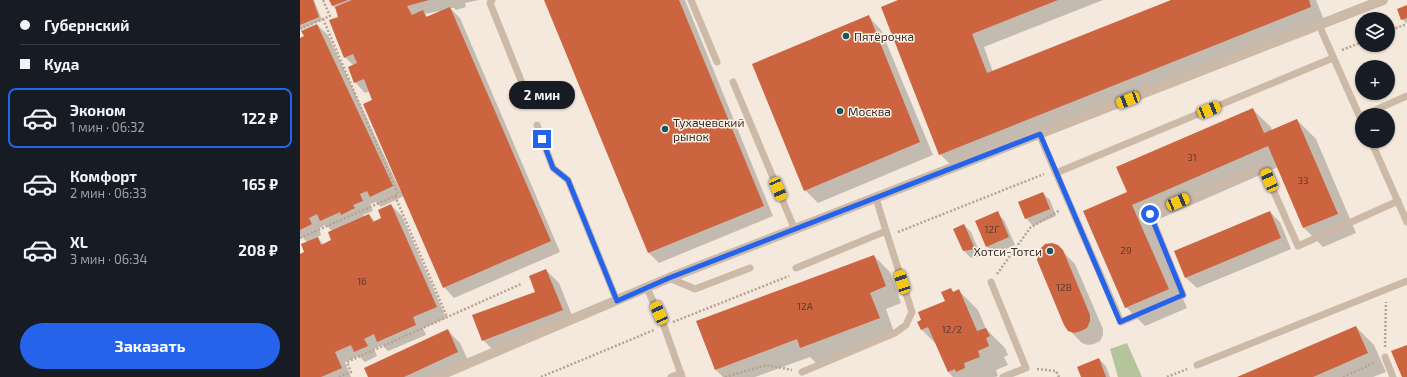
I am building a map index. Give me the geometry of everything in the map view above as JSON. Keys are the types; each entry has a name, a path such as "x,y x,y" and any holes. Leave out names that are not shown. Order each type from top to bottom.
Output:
{"street":[{"path":"436,377 669,278 1383,0"}],"lane":[{"path":"492,0 490,3 530,103"},
{"path":"692,0 717,62"},
{"path":"1319,25 1358,108"},
{"path":"1055,171 1333,56"},
{"path":"733,82 795,230"},
{"path":"1381,108 1407,96"},
{"path":"537,125 553,168 568,180 617,301"},
{"path":"1040,134 1120,322 1183,295 1150,214 1263,167 1298,246 1398,201"},
{"path":"1374,148 1407,222"},
{"path":"802,372 895,333 906,324 912,312 876,198"},
{"path":"795,271 887,234"},
{"path":"669,278 695,289 750,268"},
{"path":"1197,366 1407,281"},
{"path":"991,282 1026,368 1002,377"},
{"path":"647,288 664,326 681,375 671,377"},
{"path":"1385,357 1393,377"}],"path":[{"path":"300,29 330,16 323,0"},
{"path":"300,238 398,194 323,19"},
{"path":"1395,28 1407,24"},
{"path":"1333,56 1355,45"},
{"path":"887,234 1055,171"},
{"path":"395,196 447,317"},
{"path":"991,282 1030,228 1070,204"},
{"path":"541,377 795,271"},
{"path":"338,377 351,372 347,362 521,284"},
{"path":"1343,377 1385,357 1387,289"},
{"path":"725,377 767,365 802,372"},
{"path":"1167,377 1197,366"},
{"path":"1026,368 1056,371 1059,377"}],"green space":[{"path":"1127,343 1142,377 1118,377 1110,349"}],"building":[{"path":"300,0 313,0 319,17 300,25"},
{"path":"329,0 348,0 332,6"},
{"path":"352,0 429,0 407,6 412,15 423,10 426,17 450,7 551,241 443,288 363,104 372,100 364,79 354,83 348,67 357,63 353,54 344,58 329,20 338,17 335,7"},
{"name":"Тухачевский рынок","path":"544,0 679,0 764,206 648,253"},
{"path":"898,0 1058,0 972,34 987,73 1171,0 1309,0 1311,7 939,155 881,7"},
{"path":"1407,5 1407,18 1401,20 1397,9"},
{"name":"Москва","path":"869,15 920,142 804,191 752,64"},
{"path":"317,24 393,186 370,197 367,191 360,194 363,201 353,205 355,208 341,215 340,212 320,221 317,214 309,218 312,224 300,230 300,38 304,36 301,31"},
{"path":"1253,108 1264,133 1297,119 1338,214 1303,228 1268,146 1132,205 1169,289 1125,308 1083,211 1127,192 1116,167"},
{"path":"1043,192 1050,209 1025,219 1018,202"},
{"path":"391,204 437,307 413,317 416,325 377,342 374,334 364,339 368,346 354,352 351,345 335,352 342,368 321,377 300,377 300,254 304,252 301,244 318,237 321,245 331,240 328,232 369,214 373,222 381,218 378,210"},
{"path":"998,211 1009,237 986,247 975,221"},
{"path":"1270,211 1281,238 1185,278 1174,251"},
{"path":"964,224 975,249 963,251 953,229"},
{"path":"1052,243 1058,245 1063,250 1090,315 1090,321 1087,328 1081,331 1074,333 1068,331 1064,325 1037,260 1040,249 1045,244"},
{"path":"874,255 886,286 870,293 880,318 800,348 797,339 715,370 696,321"},
{"path":"546,269 563,310 482,341 472,315 535,292 529,276"},
{"path":"951,288 953,292 959,289 977,331 986,328 990,336 986,338 989,346 978,351 980,357 964,363 965,368 956,372 955,369 948,372 928,327 921,330 917,322 921,320 918,312 945,301 941,292"},
{"path":"1356,326 1368,353 1313,377 1237,377"},
{"path":"448,329 458,352 404,377 368,377 364,368"},
{"path":"1407,345 1407,377 1402,377 1391,351"},
{"path":"1099,358 1106,377 1081,377 1077,367"}],"place":[{"name":"Пятёрочка","path":"846,36"},
{"name":"Москва","path":"840,111"},
{"name":"Тухачевский рынок","path":"665,129"},
{"name":"Хотси-Тотси","path":"1050,251"}],"route":[{"path":"542,139 553,168 568,180 617,301 669,278 1040,134 1120,322 1183,295 1150,214"}]}
